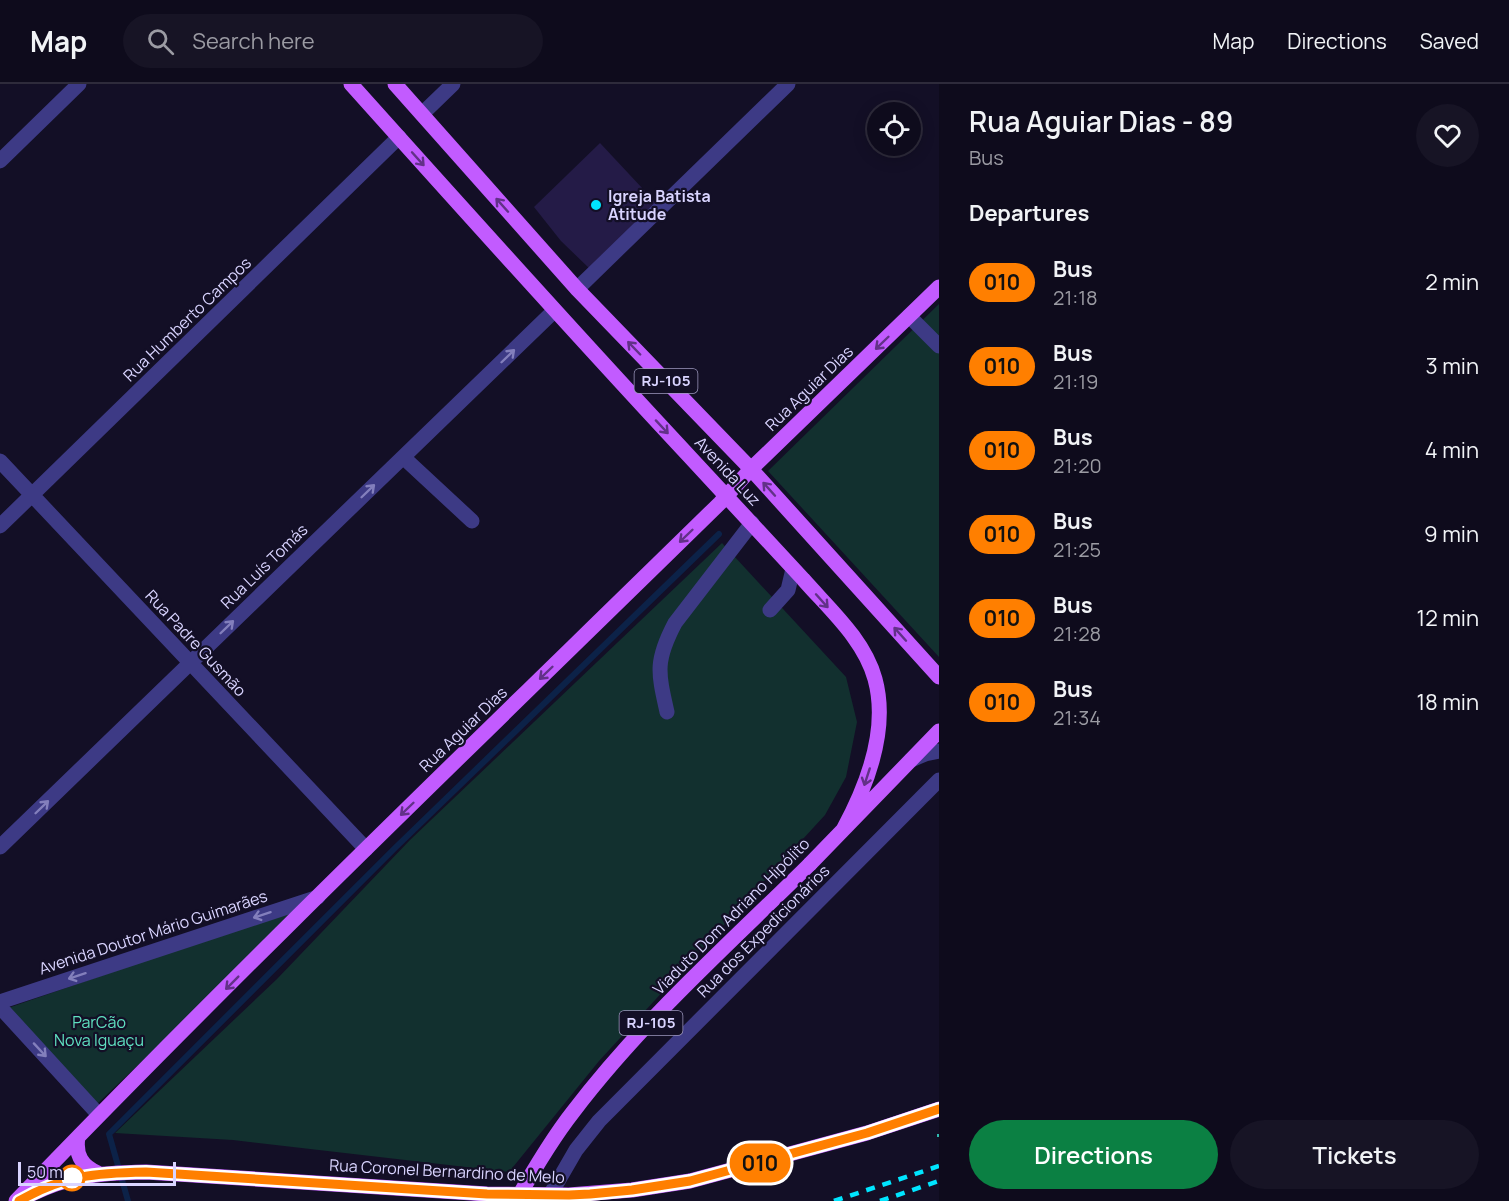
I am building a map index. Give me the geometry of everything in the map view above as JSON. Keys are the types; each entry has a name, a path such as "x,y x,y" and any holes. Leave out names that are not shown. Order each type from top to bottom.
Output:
{"main road":[{"name":"Avenida Luz","path":"351,84 554,311 727,495 854,639 872,670 877,686 879,712 874,756 861,796 843,830"},
{"name":"Avenida Luz","path":"395,84 577,289 751,469 939,677"},
{"name":"Rua Aguiar Dias","path":"17,1201 99,1114 366,849 939,287"},
{"name":"RJ-105","path":"843,830 938,733"},
{"name":"Viaduto Dom Adriano Hipólito","path":"516,1201 556,1135 612,1064 665,1007 843,830"},
{"name":"Rua Coronel Bernardino de Melo","path":"17,1201 62,1181 98,1173 146,1172 487,1194 569,1195 632,1190 690,1181 867,1133 939,1109"},
{"path":"78,1137 79,1156 85,1165 98,1173"}],"street":[{"path":"0,161 79,84"},
{"path":"422,114 453,84"},
{"path":"577,289 788,84"},
{"name":"Rua Humberto Campos","path":"0,526 399,137"},
{"name":"Rua Luís Tomás","path":"0,847 554,311"},
{"path":"909,316 939,345"},
{"path":"403,457 472,521"},
{"name":"Rua Padre Gusmão","path":"0,461 366,849"},
{"path":"667,712 659,675 660,662 668,637 675,623 752,523"},
{"path":"770,610 788,590 794,569"},
{"path":"911,760 939,751"},
{"name":"Rua dos Expedicionários","path":"550,1195 576,1150 598,1121 939,780"},
{"name":"Avenida Doutor Mário Guimarães","path":"0,1002 318,897"},
{"path":"0,1006 99,1114"}],"green space":[{"path":"939,304 939,657 768,471"},
{"path":"722,543 846,677 857,722 846,777 825,815 599,1061 509,1172 233,1140 115,1133 277,979 410,840"},
{"name":"ParCão Nova Iguaçu","path":"306,905 96,1105 8,1008"}],"building":[{"name":"Igreja Batista Atitude","path":"600,143 657,204 590,269 561,241 534,207"}],"waterway":[{"path":"128,1201 109,1134 396,847 719,534"}],"railway":[{"path":"834,1201 939,1166"},
{"path":"880,1201 939,1181"}],"bus line":[{"name":"010","path":"19,1201 42,1189 72,1178 98,1173 146,1172 487,1194 569,1195 632,1190 690,1181 867,1133 939,1109"}],"place":[{"name":"Igreja Batista Atitude","path":"596,205"}]}
